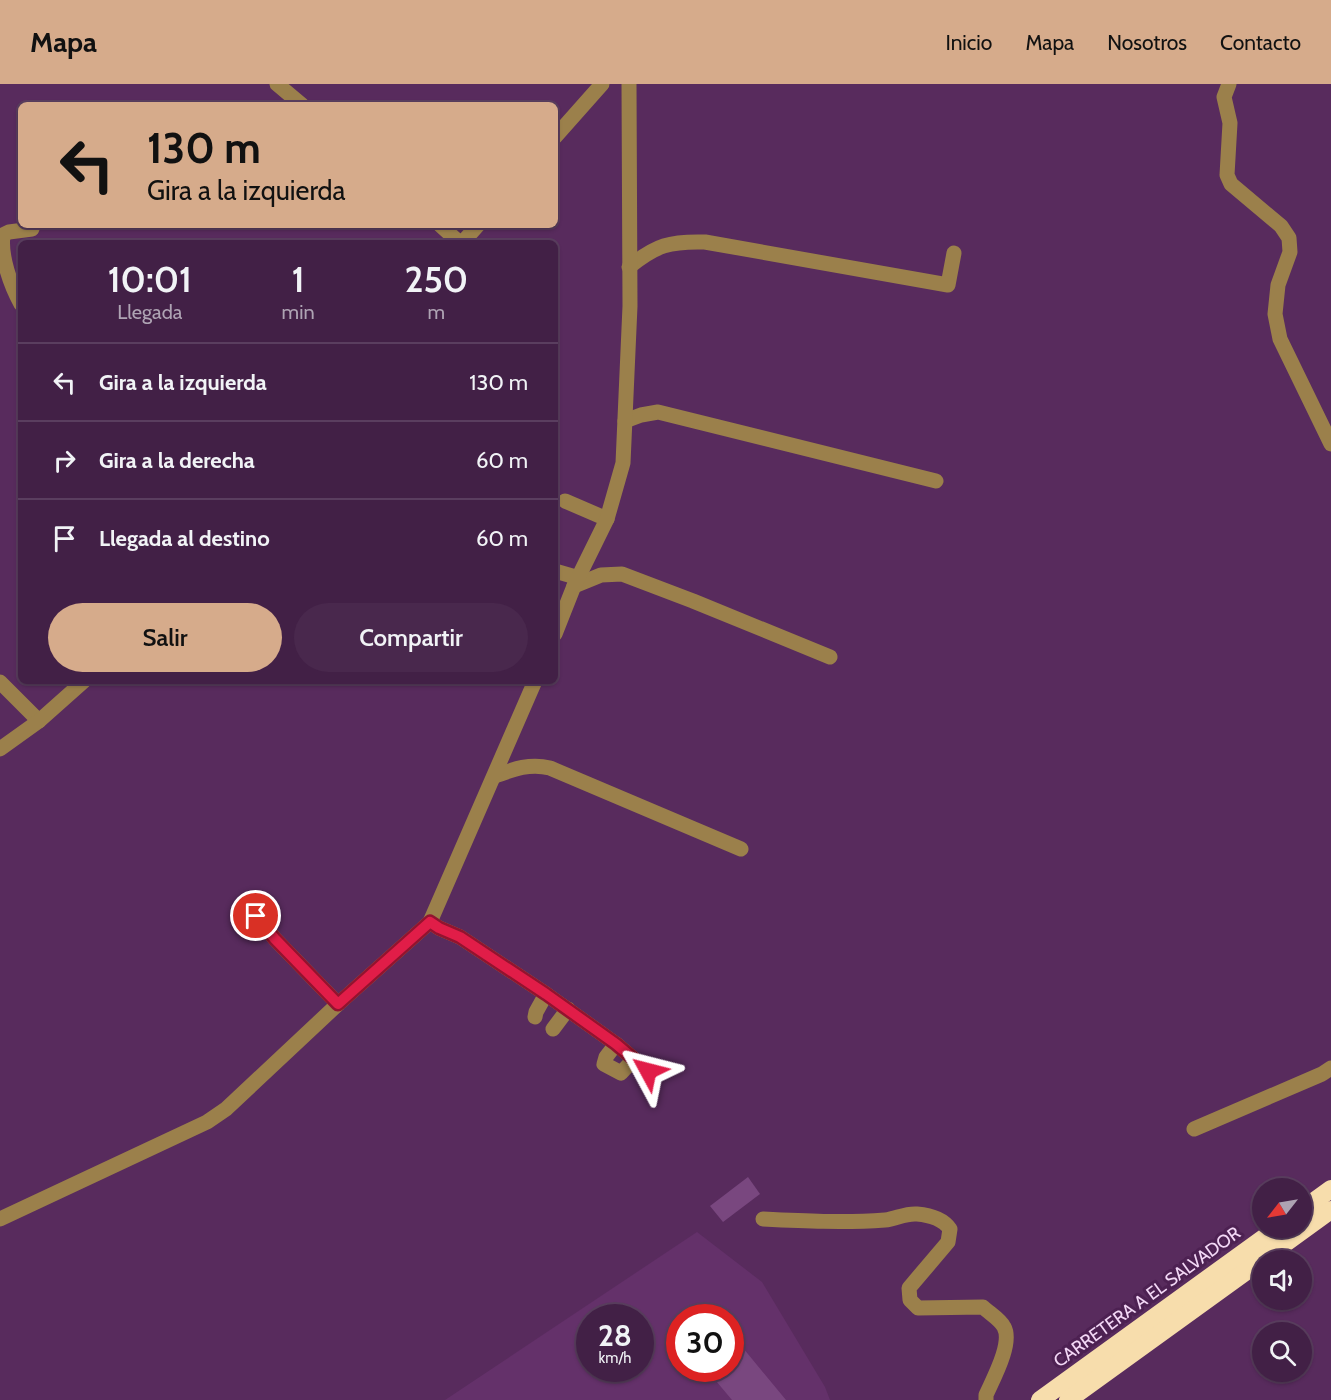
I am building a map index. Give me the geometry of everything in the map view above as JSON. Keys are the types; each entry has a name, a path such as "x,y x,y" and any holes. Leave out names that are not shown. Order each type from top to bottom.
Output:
{"highway":[{"path":"1312,1203 1331,1189"},
{"name":"CARRETERA A EL SALVADOR","path":"1068,1400 1331,1210"},
{"name":"CARRETERA A EL SALVADOR","path":"1040,1400 1264,1238"}],"street":[{"path":"278,84 299,102"},
{"path":"558,134 602,84"},
{"path":"558,627 607,519 623,463 630,306 629,84"},
{"path":"1229,84 1224,97 1230,123 1227,175 1231,184 1281,226 1289,238 1290,252 1278,285 1275,314 1280,339 1331,444"},
{"path":"444,228 458,240"},
{"path":"464,240 475,228"},
{"path":"18,299 5,276 0,241 3,235 9,232 32,229"},
{"path":"629,267 660,247 678,241 705,242 948,285 954,253"},
{"path":"625,421 658,412 936,481"},
{"path":"565,501 607,519"},
{"path":"558,572 577,582 601,575 622,574 830,657"},
{"path":"0,682 39,722"},
{"path":"0,749 39,722 81,684"},
{"path":"0,1219 207,1122 226,1108 430,922 534,684"},
{"path":"495,776 524,766 538,765 550,768 741,849"},
{"path":"256,916 298,972 338,1004"},
{"path":"430,922 460,937 568,1009 648,1071"},
{"path":"535,1017 546,994"},
{"path":"553,1029 568,1009"},
{"path":"616,1044 606,1057 604,1064 621,1073 633,1060"},
{"path":"1194,1129 1322,1074 1331,1068"},
{"path":"763,1219 888,1220 902,1215 915,1214 927,1215 946,1224 951,1236 909,1288 910,1300 918,1308 983,1307 1004,1325 1007,1335 1006,1346 986,1400"}],"shaded area":[{"path":"748,1177 760,1194 723,1222 710,1206"},
{"path":"697,1232 762,1282 825,1387 830,1400 445,1400 576,1313 576,1382 654,1382 654,1304 589,1304"},
{"path":"744,1349 786,1400 732,1400 717,1382 744,1382"}],"route":[{"path":"256,916 338,1004 430,922 460,937 546,994 616,1044 648,1071"}]}
